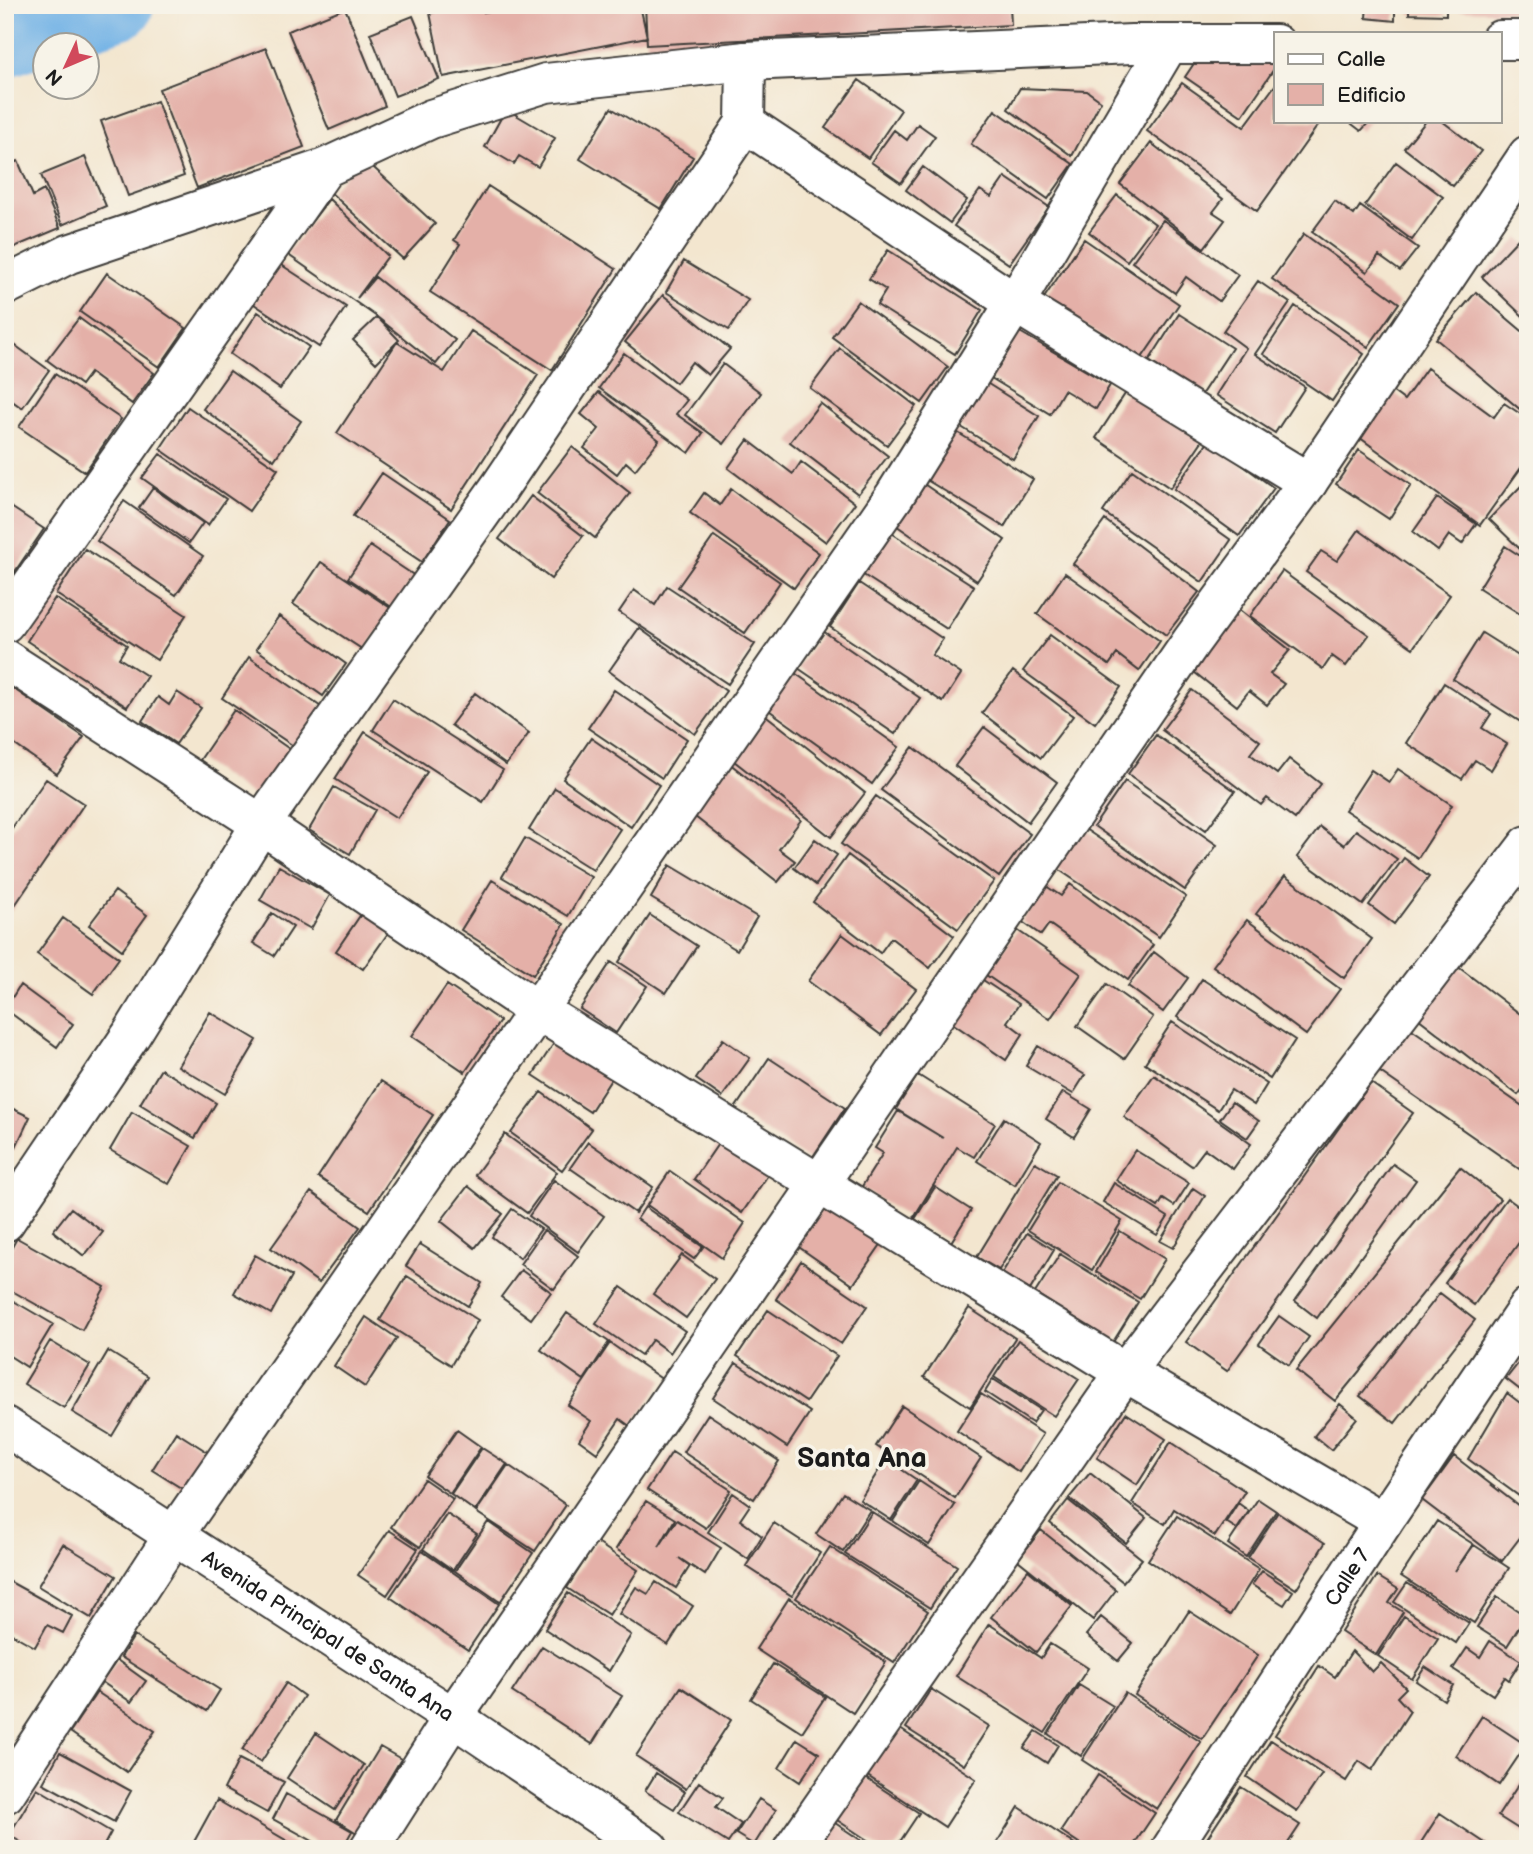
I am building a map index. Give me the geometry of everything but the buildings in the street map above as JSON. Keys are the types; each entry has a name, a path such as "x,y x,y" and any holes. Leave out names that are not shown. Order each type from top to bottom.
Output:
{"street":[{"path":"1502,40 1528,40"},
{"path":"5,286 69,254 325,168 431,119 546,83 746,61 1168,45 1274,44"},
{"path":"5,1794 174,1535 895,495 1015,303 1168,45"},
{"path":"5,1222 131,1035 261,824 499,488 745,123 746,61"},
{"path":"745,123 1015,303 1308,482"},
{"path":"369,1849 453,1717 1191,642 1308,482 1528,155"},
{"path":"5,623 325,168"},
{"path":"5,659 261,824 537,1010 1125,1372 1382,1522"},
{"path":"793,1849 1125,1372 1528,845"},
{"name":"Calle 7","path":"1171,1849 1382,1522 1528,1307"},
{"name":"Avenida Principal de Santa Ana","path":"5,1426 453,1717 649,1849"}],"waterway":[{"path":"5,43 120,5"}],"district":[{"name":"Santa Ana","path":"862,1458"}]}
